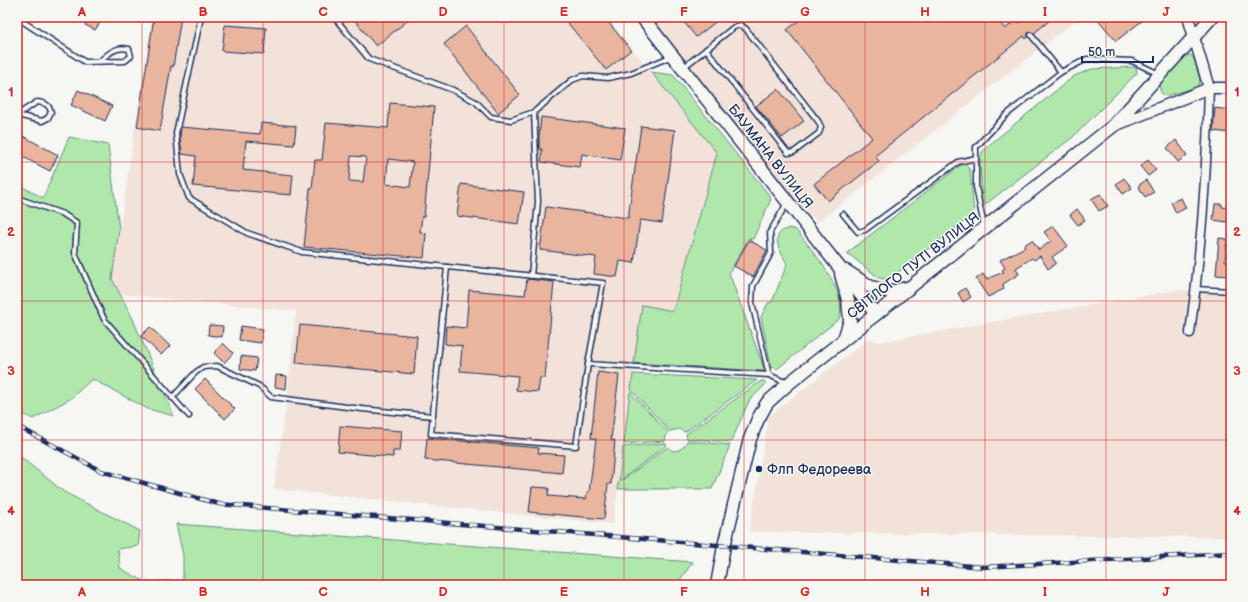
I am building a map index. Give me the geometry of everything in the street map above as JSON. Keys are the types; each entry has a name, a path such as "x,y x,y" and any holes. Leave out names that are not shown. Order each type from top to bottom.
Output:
{"main road":[{"name":"БАУМАНА ВУЛИЦЯ","path":"642,17 876,314"},
{"name":"СВІТЛОГО ПУТІ ВУЛИЦЯ","path":"717,585 724,546 750,439 758,419 767,403 844,339 1113,126 1212,17"},
{"path":"839,267 871,286 890,292 910,288"},
{"path":"839,267 848,300 850,321 844,339"}],"street":[{"path":"1188,17 1209,88 1208,137 1196,289 1190,333"},
{"path":"1113,126 1209,88 1231,88"}],"lane":[{"path":"20,17 22,21 86,62 125,61 131,56 129,49 122,47 111,52 100,61"},
{"path":"201,17 176,133 180,174 189,198 247,233 302,252 603,283 588,364 576,446 431,434 447,267"},
{"path":"334,17 369,59 453,90 476,102 491,117 511,120 534,112 572,80 583,76 608,78 631,73 672,56"},
{"path":"682,68 706,49 734,27 741,25 746,29 818,121 821,127 818,133 794,152 788,153 706,49"},
{"path":"1031,35 1061,72"},
{"path":"984,228 976,187 976,147 1006,115 1061,72 1087,59 1132,62 1159,74"},
{"path":"37,102 45,103 50,107 51,112 48,118 42,121 17,115 37,102"},
{"path":"530,276 538,202 534,112"},
{"path":"843,214 858,232 865,230 958,162 976,158"},
{"path":"17,198 63,214 77,223 75,253 104,319 189,416"},
{"path":"769,374 752,304 754,286 771,253 770,232 788,202"},
{"path":"1196,289 1231,291"},
{"path":"588,364 769,374 788,384"},
{"path":"172,398 195,373 204,367 217,366 259,386 271,397 362,409 433,416"}],"shaded area":[{"path":"152,17 606,17 717,152 673,312 642,306 613,524 274,489 287,399 296,311 110,293"},
{"path":"649,17 1080,17 818,222 793,198"},
{"path":"1177,290 1231,295 1231,537 749,532 769,416 868,339 879,342"}],"green space":[{"path":"1187,55 1191,55 1194,59 1200,79 1199,84 1195,88 1166,96 1162,94 1160,91 1160,82"},
{"path":"1136,67 1137,73 1073,137 982,207 980,158 983,151 989,145 1074,76 1092,69"},
{"path":"651,72 673,75 771,199 753,239 749,238 729,273 765,371 634,363 642,305 673,311 717,153"},
{"path":"69,137 108,145 119,229 112,279 132,317 174,416 148,409 92,379 70,399 33,419 17,411 17,184 43,198"},
{"path":"965,164 970,170 974,214 893,276 884,279 879,278 847,253 961,165"},
{"path":"790,228 796,230 827,272 834,284 841,308 839,319 777,369 772,367 770,361 761,317 768,303 772,302 787,264 779,249 777,238 783,230"},
{"path":"633,374 757,380 685,432 679,429 670,431 631,390"},
{"path":"761,381 764,381 766,384 749,401 731,442 687,439 686,434"},
{"path":"630,392 669,433 666,436 665,441 624,444"},
{"path":"687,441 730,445 712,489 618,489 618,483 668,447 673,451 678,450 683,447"},
{"path":"665,443 667,445 619,481 623,447"},
{"path":"17,454 64,492 140,531 138,546 118,549 120,568 145,582 183,580 183,555 176,524 693,562 676,585 17,585"}],"building":[{"path":"90,17 94,17 101,21 95,30 85,25"},
{"path":"154,17 181,17 160,131 137,127"},
{"path":"352,17 412,17 376,46"},
{"path":"563,17 604,17 631,50 606,70"},
{"path":"680,17 722,17 696,37"},
{"path":"803,17 995,17 1005,29 1015,21 1020,22 1021,17 1054,17 1034,33 1029,32 1026,39 1024,36 875,156 879,161 828,201 814,184 872,138 787,30"},
{"path":"1096,17 1147,17 1116,41"},
{"path":"225,25 266,28 264,54 222,51"},
{"path":"466,26 520,95 498,113 444,44"},
{"path":"778,89 804,121 782,138 756,106"},
{"path":"78,90 112,106 105,121 71,105"},
{"path":"390,103 434,107 424,217 422,216 420,232 426,233 424,258 304,247 310,189 312,189 315,160 322,160 326,123 388,128","holes":["351,156 366,157 363,182 349,181","388,159 413,162 410,187 386,184"]},
{"path":"1215,108 1231,110 1231,133 1213,131"},
{"path":"541,117 625,128 620,160 582,154 580,167 541,162 542,149 539,149 539,137"},
{"path":"261,123 296,126 294,145 246,141 243,170 293,175 291,195 193,186 196,156 182,154 180,138 181,127 260,134"},
{"path":"641,126 675,130 662,223 640,220 634,263 620,261 617,277 594,274 596,257 540,250 546,207 628,218"},
{"path":"21,135 58,155 50,171 17,154 17,142"},
{"path":"1176,140 1187,155 1178,162 1167,148"},
{"path":"1148,160 1156,170 1148,176 1140,166"},
{"path":"1124,178 1132,188 1123,194 1116,184"},
{"path":"1146,180 1154,192 1145,197 1138,186"},
{"path":"461,184 524,192 519,224 457,216"},
{"path":"1100,194 1108,206 1099,211 1091,199"},
{"path":"1181,198 1186,208 1176,213 1171,202"},
{"path":"1215,204 1222,204 1222,207 1229,208 1227,222 1213,220"},
{"path":"1077,209 1085,220 1078,225 1070,215"},
{"path":"1053,226 1068,246 1052,257 1056,263 1048,269 1040,256 1034,260 1032,258 1016,268 1019,274 1003,284 1004,289 988,297 976,279 983,274 986,279 1004,272 1002,270 1005,268 1000,260 1025,247 1024,245 1032,240 1039,250 1051,241 1044,232"},
{"path":"1219,238 1227,239 1225,261 1229,261 1228,276 1216,275"},
{"path":"749,240 767,250 753,277 734,266"},
{"path":"527,279 554,282 545,378 540,378 538,392 516,390 518,376 460,371 462,346 445,344 446,326 466,328 469,290 525,295"},
{"path":"965,288 971,297 963,302 958,293"},
{"path":"209,325 223,326 222,337 208,335"},
{"path":"300,325 417,336 414,374 296,363"},
{"path":"241,326 263,329 261,343 239,340"},
{"path":"150,327 170,346 161,355 141,336"},
{"path":"223,343 233,353 224,363 214,353"},
{"path":"241,356 257,358 255,371 240,369"},
{"path":"598,372 619,375 611,440 615,440 611,484 608,484 604,519 529,512 532,487 549,488 548,496 586,499 587,492 589,492 596,439 591,438"},
{"path":"276,375 287,376 286,389 275,387"},
{"path":"205,379 235,409 225,419 195,389"},
{"path":"340,426 402,431 400,451 393,451 393,457 338,452"},
{"path":"427,438 539,448 538,453 564,455 562,473 425,460"}],"railway":[{"path":"17,426 101,471 219,504 983,567 1231,553"}],"place":[{"name":"Флп Федореева","path":"759,469"}]}
